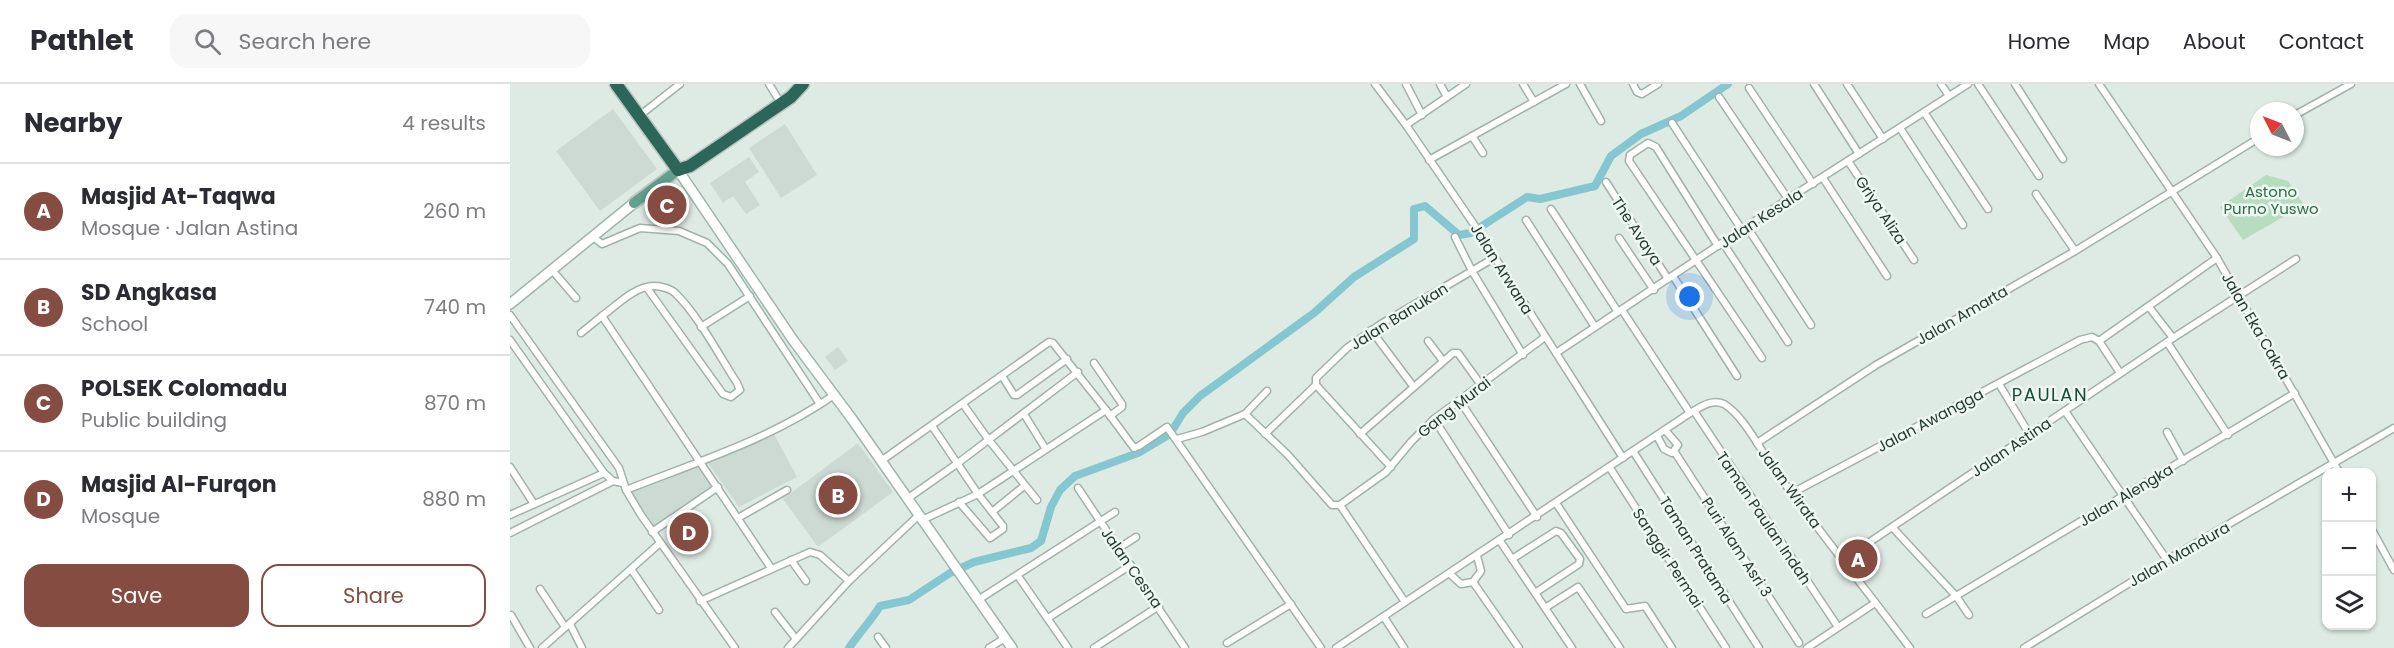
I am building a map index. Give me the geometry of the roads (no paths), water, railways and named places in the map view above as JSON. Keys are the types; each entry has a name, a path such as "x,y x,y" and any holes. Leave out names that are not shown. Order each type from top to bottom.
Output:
{"highway":[{"path":"616,84 678,170"},
{"path":"678,170 685,159 786,90 800,86"},
{"path":"678,170 690,166 791,97 800,86"}],"main road":[{"path":"510,304 678,170 759,290 1012,648"}],"street":[{"path":"639,116 680,84"},
{"path":"770,84 777,97"},
{"name":"Jalan Arwana","path":"1375,84 1473,223 1623,458"},
{"path":"1406,84 1422,115"},
{"path":"1440,84 1447,97"},
{"path":"1406,125 1466,84"},
{"path":"1523,84 1534,102"},
{"path":"1429,160 1566,84"},
{"path":"1580,84 1601,121"},
{"path":"1633,84 1637,93 1641,94 1658,84"},
{"path":"1814,84 1859,154"},
{"path":"1847,84 1883,138"},
{"path":"1941,84 1949,96"},
{"name":"Jalan Kesala","path":"1556,353 1788,199 1968,84"},
{"path":"1978,84 2039,176"},
{"path":"2014,84 2063,159"},
{"name":"Jalan Eka Cakra","path":"2099,84 2217,258 2337,468"},
{"path":"2304,111 2351,84"},
{"path":"1749,88 1813,184"},
{"path":"1719,97 1788,199"},
{"path":"1924,112 1988,209"},
{"path":"1672,123 1812,325"},
{"path":"1900,128 1963,225"},
{"path":"1472,136 1483,153"},
{"path":"1762,358 1629,161 1632,153 1648,143 1656,147 1788,342"},
{"name":"Jalan Amarta","path":"1757,443 1876,364 2172,194 2250,144"},
{"name":"Griya Aliza","path":"1848,161 1914,260"},
{"path":"1823,178 1887,276"},
{"name":"The Avaya","path":"1606,182 1737,376"},
{"path":"2036,194 2075,251"},
{"name":"Taman Paulan Indah","path":"1551,209 1836,624"},
{"path":"1526,220 1595,327"},
{"path":"594,237 602,244 640,228 656,228 680,231 701,239 723,257 820,404"},
{"path":"1455,237 1472,271 1522,355"},
{"path":"1619,238 1654,290"},
{"name":"Jalan Banukan","path":"1266,434 1316,385 1316,378 1347,348 1371,330 1494,258"},
{"name":"Jalan Awangga","path":"1792,493 2087,337 2096,338 2099,341 2217,258"},
{"name":"Jalan Astina","path":"1843,560 2170,340 2296,259"},
{"path":"552,270 576,297"},
{"path":"581,333 637,291 647,288 655,286 676,293 737,383 740,390 735,396 723,394 647,288"},
{"path":"701,327 750,296"},
{"path":"2149,307 2228,435"},
{"path":"510,315 620,468 625,486 652,532 734,648"},
{"path":"602,316 771,568"},
{"path":"1371,330 1413,386"},
{"name":"Gang Murai","path":"1340,505 1374,482 1391,467 1434,419 1545,337"},
{"path":"1428,341 1443,361"},
{"path":"2099,341 2121,373"},
{"path":"510,342 604,473 613,481 625,486 700,461 774,432 834,395"},
{"path":"881,461 1049,342 1053,343 1078,372 1134,448 1168,427 1321,648"},
{"path":"1360,434 1453,353 1458,353 1480,385"},
{"path":"1002,376 1014,395 1017,395 1067,359"},
{"path":"788,648 849,581 920,518 978,494 1046,448 1122,407 1094,363"},
{"path":"907,498 958,463 1078,372"},
{"path":"1999,384 2030,435"},
{"path":"1316,385 1391,467"},
{"path":"1176,437 1202,432 1245,414 1267,391"},
{"name":"Jalan Alengka","path":"1926,614 2295,393"},
{"name":"Jalan Wirata","path":"1692,412 1710,403 1724,404 1757,443 1792,493 1910,648"},
{"path":"963,404 1012,471 1037,500"},
{"path":"1462,404 1537,517"},
{"path":"2065,411 2166,560"},
{"path":"1336,648 1537,517 1692,412"},
{"path":"1024,414 1046,448"},
{"path":"1245,414 1288,455 1323,497 1332,505 1340,505 1405,602"},
{"path":"1434,419 1509,535"},
{"path":"932,426 1003,527 990,538 959,502"},
{"name":"Jalan Mandura","path":"2024,648 2166,560 2394,428"},
{"name":"Puri Alam Asri 3","path":"1657,436 1664,449 1668,452 1674,451 1678,445 1677,441 1665,430"},
{"path":"2167,432 2183,461"},
{"name":"Taman Pratama","path":"1633,451 1759,648"},
{"name":"Puri Alam Asri 3","path":"1674,451 1799,643"},
{"path":"510,467 534,504"},
{"name":"Sanggir Permai","path":"1610,468 1726,648"},
{"path":"510,515 604,473"},
{"path":"510,533 613,481"},
{"path":"992,512 1024,486"},
{"path":"652,532 718,487"},
{"name":"Jalan Cesna","path":"1078,488 1185,648"},
{"path":"738,518 786,490"},
{"path":"1556,503 1626,609 1645,606 1672,648"},
{"path":"978,600 1115,512"},
{"path":"1892,527 1956,596 1969,615"},
{"path":"1512,560 1556,531 1561,533 1580,559 1579,564 1535,593"},
{"path":"1119,548 1136,537"},
{"path":"2376,537 2394,570"},
{"path":"1500,541 1572,648"},
{"path":"542,648 660,543"},
{"path":"700,601 810,552 816,552 849,581"},
{"path":"1450,574 1461,584 1473,582 1481,571 1476,556"},
{"path":"791,560 806,581"},
{"path":"1048,618 1131,565"},
{"path":"631,569 658,610"},
{"path":"1018,576 1068,648"},
{"path":"1473,582 1519,648"},
{"path":"1545,608 1578,587 1620,648"},
{"path":"540,589 582,648"},
{"path":"1807,648 1875,603"},
{"path":"1227,643 1291,604"},
{"path":"1094,648 1159,606"},
{"path":"775,612 796,639"},
{"path":"511,615 530,648"},
{"path":"1384,617 1404,648"},
{"path":"878,637 886,648"},
{"path":"989,648 1005,638"},
{"path":"1348,640 1349,648"}],"waterway":[{"path":"849,648 880,606 909,600 950,573 974,562 1031,548 1041,541 1051,507 1060,490 1075,476 1138,453 1170,434 1183,413 1200,396 1314,313 1354,277 1414,239 1414,209 1425,206 1459,235 1471,233 1527,197 1540,199 1595,186 1611,156 1641,134 1681,116 1728,84"}],"place":[{"name":"POLSEK Colomadu","path":"667,205"},
{"name":"SD Angkasa","path":"838,495"},
{"name":"Masjid Al-Furqon","path":"689,532"},
{"name":"Masjid At-Taqwa","path":"1858,559"}],"district":[{"name":"PAULAN","path":"2050,394"}],"park label":[{"name":"Astono Purno Yuswo","path":"2271,200"}]}
